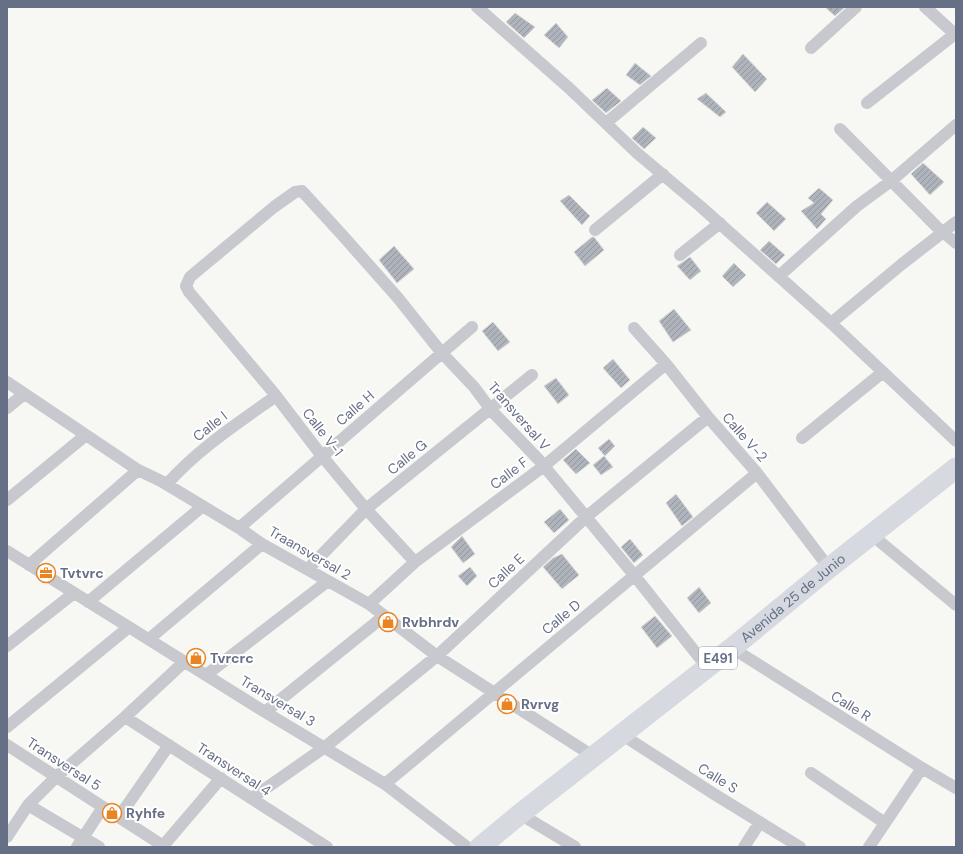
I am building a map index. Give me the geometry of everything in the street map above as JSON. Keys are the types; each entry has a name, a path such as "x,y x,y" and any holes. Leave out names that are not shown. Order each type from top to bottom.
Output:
{"highway":[{"name":"Avenida 25 de Junio","path":"480,847 593,756 732,648 829,568 956,468"}],"street":[{"path":"477,7 569,88 637,153 720,223 779,276 956,441"},
{"path":"811,48 856,7"},
{"path":"867,103 955,34 925,7"},
{"path":"606,123 700,43"},
{"path":"779,276 857,206 891,181 956,125"},
{"path":"840,129 891,181 956,243"},
{"path":"595,230 663,174"},
{"name":"Calle V-1","path":"302,191 294,192 274,207 190,277 186,286 189,292 276,396 322,456 366,509 415,562"},
{"name":"Transversal V","path":"302,191 398,298 441,352 474,387 491,410 544,466 634,575 707,667"},
{"path":"830,323 956,222"},
{"path":"680,255 720,223"},
{"name":"Calle H","path":"239,528 441,352 472,327"},
{"name":"Calle V-2","path":"634,328 757,473 829,568"},
{"name":"Calle F","path":"369,604 415,562 544,466 666,364"},
{"path":"802,438 883,372"},
{"name":"Calle G","path":"308,569 366,509 491,410 532,375"},
{"name":"Traansversal 2","path":"7,382 138,470 167,484 239,528 262,544 369,604 437,656 593,756"},
{"path":"7,408 24,394"},
{"name":"Calle I","path":"167,484 183,467 276,396"},
{"name":"Calle E","path":"252,798 325,747 437,656 586,516 708,417"},
{"path":"7,500 86,435"},
{"path":"29,565 138,470"},
{"name":"Calle D","path":"385,784 757,473"},
{"path":"88,602 202,506"},
{"path":"872,535 956,605"},
{"path":"148,640 262,544"},
{"name":"Transversal 3","path":"9,555 29,565 74,592 148,640 385,784 467,847"},
{"path":"206,675 328,581"},
{"path":"7,646 74,592"},
{"path":"265,712 384,616"},
{"path":"7,727 129,627"},
{"name":"Calle R","path":"732,648 956,788"},
{"path":"7,837 28,805 56,777 125,717 184,662"},
{"name":"Transversal 4","path":"125,717 327,847"},
{"name":"Calle S","path":"621,734 800,847"},
{"name":"Transversal 5","path":"7,745 164,846"},
{"path":"119,817 170,745"},
{"path":"869,847 922,768"},
{"path":"811,773 885,823"},
{"path":"164,846 221,778"},
{"path":"28,805 80,842 99,847"},
{"path":"80,842 103,807"},
{"path":"520,814 575,847"},
{"path":"744,847 760,822"}],"building":[{"path":"825,7 845,7 835,16"},
{"path":"515,13 535,27 524,38 506,22"},
{"path":"556,23 568,37 559,48 544,35"},
{"path":"743,54 767,79 755,92 732,67"},
{"path":"635,63 651,76 640,85 626,75"},
{"path":"607,88 621,101 606,113 592,100"},
{"path":"706,93 726,112 720,117 697,99"},
{"path":"643,127 656,138 644,149 632,138"},
{"path":"923,163 944,182 930,195 911,174"},
{"path":"819,188 833,200 821,214 826,219 817,229 801,211 814,203 808,198"},
{"path":"569,195 590,216 582,225 560,201"},
{"path":"767,202 786,219 774,231 756,213"},
{"path":"594,237 604,250 585,266 574,252"},
{"path":"769,241 785,255 776,264 760,250"},
{"path":"394,246 414,269 397,283 379,260"},
{"path":"690,257 701,271 690,280 677,266"},
{"path":"734,263 746,275 733,287 722,276"},
{"path":"674,309 691,330 673,342 659,321"},
{"path":"493,322 510,342 498,351 482,331"},
{"path":"613,359 630,380 621,388 603,368"},
{"path":"556,378 569,395 558,404 544,386"},
{"path":"609,439 615,446 605,456 598,448"},
{"path":"576,449 590,463 576,474 563,460"},
{"path":"604,456 613,467 601,475 593,465"},
{"path":"676,494 693,517 682,526 666,503"},
{"path":"560,509 569,520 554,533 544,522"},
{"path":"462,536 475,554 463,563 451,547"},
{"path":"630,539 643,555 634,563 621,547"},
{"path":"562,554 579,575 562,589 543,567 553,558"},
{"path":"470,567 477,576 467,586 458,576"},
{"path":"699,587 711,603 699,613 687,598"},
{"path":"655,616 672,636 657,648 641,627"}],"place":[{"name":"Tvtvrc","path":"46,573"},
{"name":"Rvbhrdv","path":"388,622"},
{"name":"Tvrcrc","path":"196,658"},
{"name":"Rvrvg","path":"507,704"},
{"name":"Ryhfe","path":"112,813"}]}
